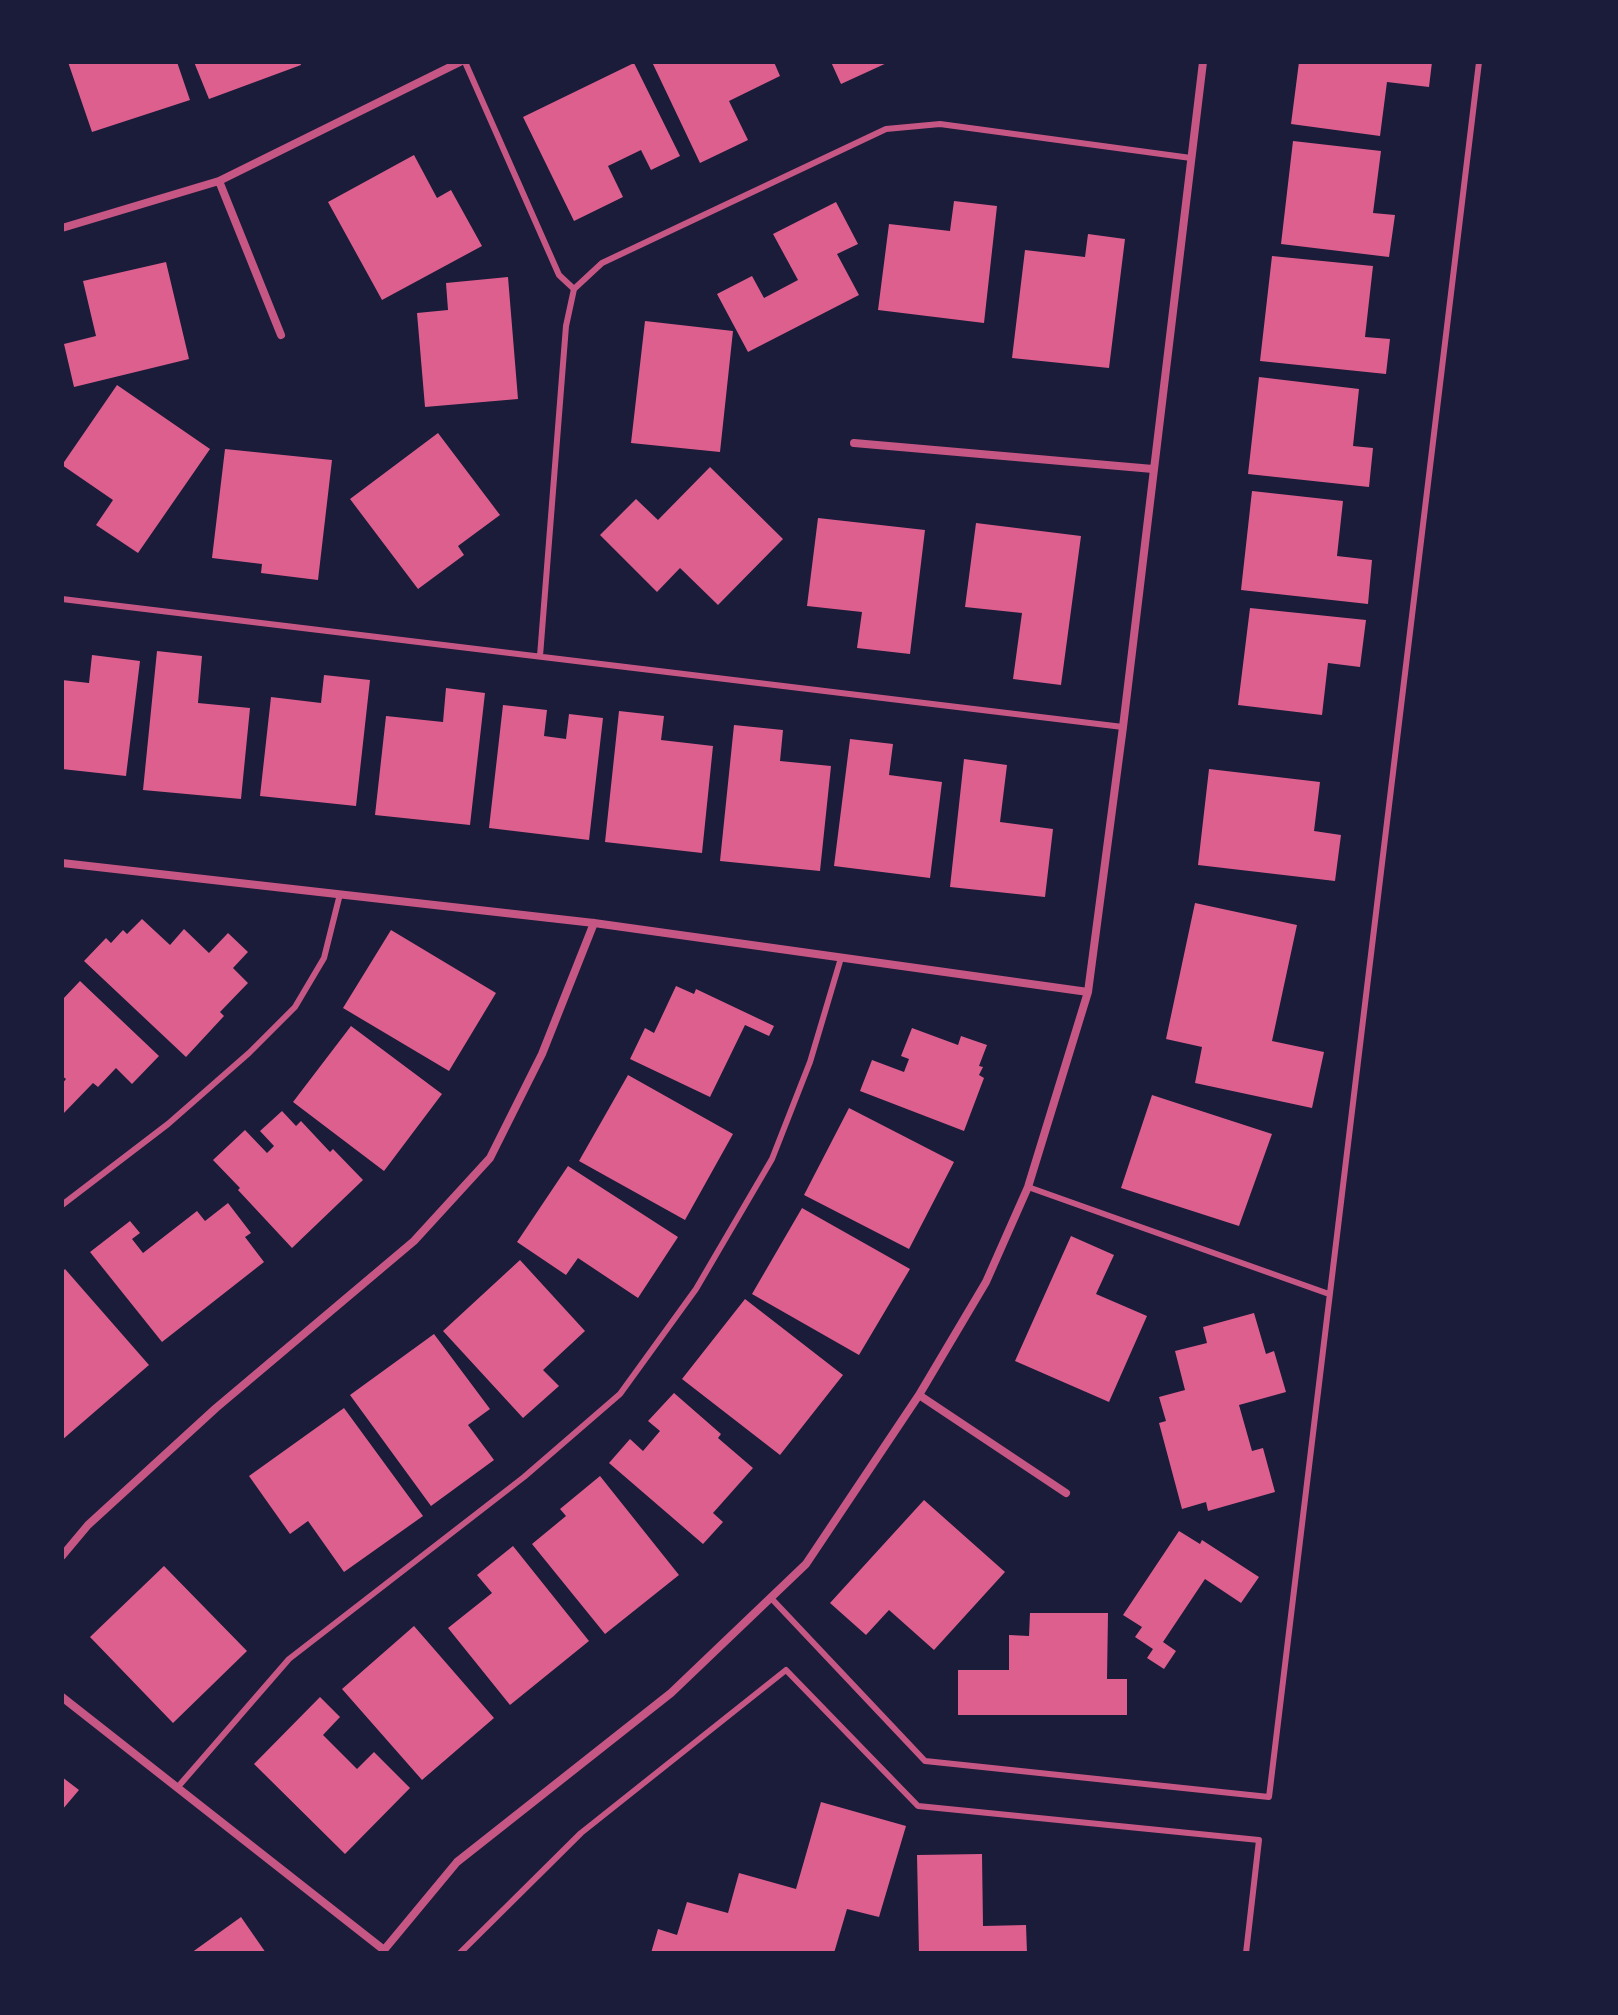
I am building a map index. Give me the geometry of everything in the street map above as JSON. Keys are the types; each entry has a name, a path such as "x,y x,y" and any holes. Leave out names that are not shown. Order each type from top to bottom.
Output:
{"street":[{"path":"62,228 219,181 462,62"},
{"path":"62,1697 384,1950 457,1862 671,1693 806,1564 919,1395 986,1282 1028,1187 1088,992 1203,62"},
{"path":"219,181 281,335"},
{"path":"854,443 1153,469"},
{"path":"62,863 594,923 1088,992"},
{"path":"62,1556 88,1525 216,1408 414,1241 490,1158 542,1054 594,923"},
{"path":"919,1395 1066,1493"}],"lane":[{"path":"462,62 559,275 574,289"},
{"path":"771,1598 925,1761 1269,1797 1479,62"},
{"path":"540,656 566,326 574,289 602,263 886,129 940,124 1191,158"},
{"path":"62,599 1123,727"},
{"path":"62,1205 168,1124 249,1053 295,1007 324,958 340,894"},
{"path":"177,1788 289,1659 524,1477 620,1394 696,1289 772,1159 810,1062 841,958"},
{"path":"1028,1187 1329,1294"},
{"path":"460,1953 581,1833 786,1670 918,1806 1259,1840 1246,1953"}],"building":[{"path":"68,62 177,62 190,100 92,132"},
{"path":"194,62 300,62 301,65 209,99"},
{"path":"652,62 774,62 780,76 729,101 748,140 700,163"},
{"path":"831,62 889,62 841,84"},
{"path":"1299,62 1432,62 1429,87 1387,82 1380,136 1291,124"},
{"path":"634,63 680,156 651,170 641,150 608,166 623,197 574,221 523,117"},
{"path":"1293,141 1381,151 1373,213 1395,215 1389,257 1281,244"},
{"path":"414,155 437,198 451,190 482,246 382,300 328,202"},
{"path":"954,201 997,206 984,323 878,310 889,224 950,231"},
{"path":"836,202 858,244 837,254 859,295 748,352 717,294 752,276 764,298 798,280 773,234"},
{"path":"1088,234 1125,239 1109,368 1012,358 1025,250 1085,257"},
{"path":"1272,256 1373,266 1365,337 1390,339 1386,374 1260,361"},
{"path":"166,262 189,359 74,387 64,344 96,336 83,281"},
{"path":"508,277 518,399 425,407 417,313 448,310 446,283"},
{"path":"645,321 733,331 720,452 631,443"},
{"path":"1259,377 1359,389 1353,446 1373,448 1369,487 1248,474"},
{"path":"117,385 210,449 138,553 96,525 113,500 62,465"},
{"path":"438,433 500,515 458,546 464,555 418,589 350,499"},
{"path":"225,449 332,460 318,580 261,573 262,564 212,558"},
{"path":"710,467 783,539 718,605 680,568 657,592 600,535 636,499 658,520"},
{"path":"1252,491 1343,501 1337,556 1372,560 1368,604 1241,590"},
{"path":"818,518 925,530 910,654 857,648 862,612 807,606"},
{"path":"976,523 1081,536 1061,685 1013,679 1022,613 965,607"},
{"path":"1250,608 1366,620 1360,667 1328,663 1322,715 1238,705"},
{"path":"157,651 202,656 198,703 250,708 241,799 143,790"},
{"path":"92,655 140,661 126,776 62,769 62,680 89,683"},
{"path":"324,675 370,680 356,806 260,796 271,697 321,703"},
{"path":"446,688 485,693 470,825 375,815 386,716 443,722"},
{"path":"503,705 547,710 544,736 566,739 569,714 603,718 589,840 489,828"},
{"path":"619,711 664,716 661,740 713,746 702,853 605,842"},
{"path":"734,725 783,730 780,761 831,766 820,871 720,861"},
{"path":"850,739 893,744 889,775 942,782 930,878 834,866"},
{"path":"964,759 1007,765 1000,822 1053,829 1045,897 950,887"},
{"path":"1209,769 1320,782 1314,831 1341,835 1335,881 1198,865"},
{"path":"1195,903 1297,925 1272,1041 1324,1052 1312,1108 1195,1083 1202,1047 1166,1039"},
{"path":"142,919 170,945 184,929 209,953 228,933 248,952 233,968 248,983 220,1012 224,1016 186,1057 84,961 106,938 111,943 123,930 127,934"},
{"path":"391,930 496,993 449,1071 343,1008"},
{"path":"80,981 159,1056 132,1084 116,1068 98,1087 93,1083 62,1115 62,1084 66,1079 62,1076 62,1000"},
{"path":"676,986 694,994 696,989 774,1026 769,1036 745,1025 710,1097 630,1059 645,1028 654,1033"},
{"path":"351,1026 442,1094 384,1171 293,1102"},
{"path":"912,1028 958,1045 961,1036 987,1045 979,1066 983,1067 979,1075 984,1078 964,1131 860,1091 872,1060 904,1072 909,1059 901,1056"},
{"path":"628,1075 733,1134 685,1220 579,1161"},
{"path":"1152,1095 1272,1134 1239,1226 1121,1188"},
{"path":"849,1108 954,1162 909,1249 804,1195"},
{"path":"282,1111 296,1126 301,1121 330,1152 333,1149 363,1180 292,1248 213,1160 245,1130 267,1153 274,1146 260,1131"},
{"path":"568,1166 678,1237 638,1298 578,1258 566,1275 517,1242"},
{"path":"228,1203 251,1233 245,1237 264,1262 162,1342 90,1252 130,1221 140,1233 132,1239 143,1253 197,1211 205,1221"},
{"path":"802,1208 910,1269 859,1355 752,1294"},
{"path":"1071,1236 1114,1255 1096,1294 1147,1316 1109,1402 1015,1361"},
{"path":"520,1260 585,1331 543,1370 559,1386 523,1418 443,1331"},
{"path":"65,1269 149,1365 62,1440 62,1272"},
{"path":"745,1299 843,1375 780,1455 682,1379"},
{"path":"1254,1313 1266,1354 1274,1351 1286,1392 1239,1405 1252,1451 1263,1448 1275,1492 1208,1511 1206,1502 1182,1509 1159,1423 1166,1421 1159,1397 1185,1390 1175,1351 1207,1343 1203,1327"},
{"path":"434,1334 490,1409 468,1425 494,1460 431,1506 350,1395"},
{"path":"674,1393 721,1434 718,1438 753,1468 713,1513 723,1522 703,1544 609,1463 630,1439 643,1451 660,1431 648,1421"},
{"path":"344,1408 423,1516 344,1572 308,1521 290,1534 249,1476"},
{"path":"600,1476 679,1575 605,1634 532,1544 566,1516 560,1509"},
{"path":"924,1500 1005,1572 934,1650 889,1610 866,1635 830,1603"},
{"path":"1179,1531 1200,1544 1202,1540 1259,1577 1241,1603 1205,1579 1163,1642 1176,1651 1164,1669 1147,1658 1153,1649 1135,1637 1142,1627 1123,1615"},
{"path":"513,1546 589,1641 510,1705 448,1628 492,1593 477,1575"},
{"path":"164,1566 247,1651 173,1723 90,1637"},
{"path":"1030,1613 1108,1613 1107,1679 1127,1679 1127,1715 958,1715 958,1670 1009,1670 1009,1635 1029,1636"},
{"path":"414,1626 494,1718 422,1780 342,1689"},
{"path":"320,1697 340,1717 323,1735 357,1769 374,1752 410,1788 345,1854 254,1764"},
{"path":"62,1777 79,1790 62,1810"},
{"path":"821,1802 906,1826 879,1917 847,1909 834,1953 651,1953 658,1929 677,1935 687,1902 728,1913 739,1873 796,1889"},
{"path":"982,1854 983,1926 1026,1925 1027,1953 919,1953 917,1855"},
{"path":"241,1917 266,1953 191,1953"}]}
